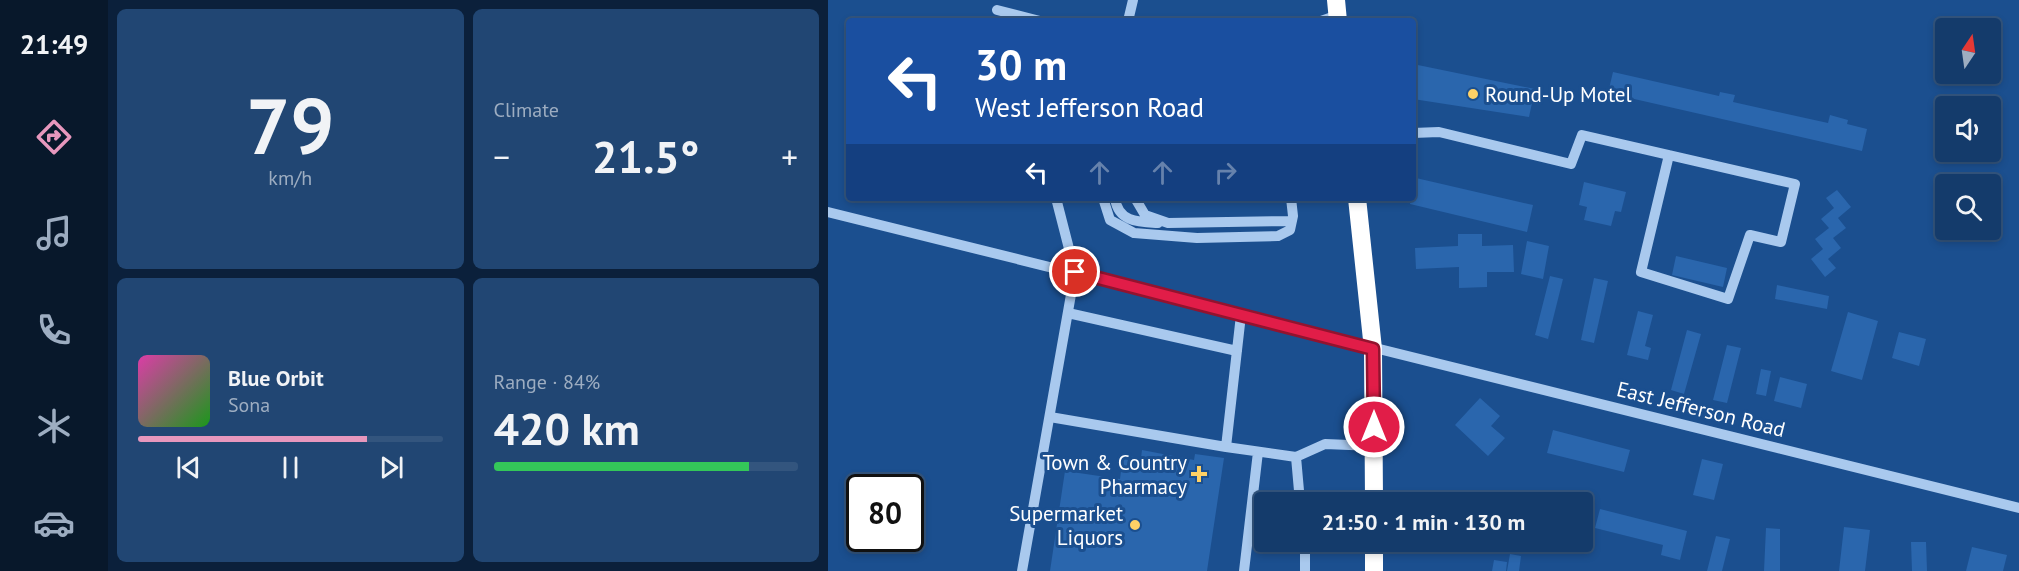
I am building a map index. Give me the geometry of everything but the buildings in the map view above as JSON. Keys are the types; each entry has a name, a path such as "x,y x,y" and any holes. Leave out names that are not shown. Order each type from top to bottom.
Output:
{"highway":[{"path":"1357,201 1373,349 1374,492"},
{"path":"1374,552 1374,571"}],"street":[{"path":"1129,18 1133,0"},
{"path":"997,10 1028,18"},
{"path":"1416,133 1439,132 1571,164 1582,135 1669,155 1795,184 1781,242 1750,235 1728,299 1641,272 1669,155"},
{"path":"1022,571 1075,272 1057,201"},
{"path":"1104,201 1110,220 1134,234 1197,238 1278,236 1290,230 1291,201"},
{"path":"1116,201 1124,218 1133,222 1292,221"},
{"path":"1137,201 1145,215 1168,223"},
{"name":"East Jefferson Road","path":"828,212 2019,508"},
{"path":"1068,313 1238,351"},
{"path":"1226,447 1241,315"},
{"path":"1050,417 1296,457 1325,444 1374,446"},
{"path":"1244,571 1258,452"},
{"path":"1296,457 1299,492"},
{"path":"1305,552 1305,571"}],"place":[{"name":"Round-Up Motel","path":"1473,94"},
{"name":"Town & Country Pharmacy","path":"1199,474"},
{"name":"Supermarket Liquors","path":"1135,525"}],"route":[{"path":"1075,272 1373,349 1374,427"}]}
